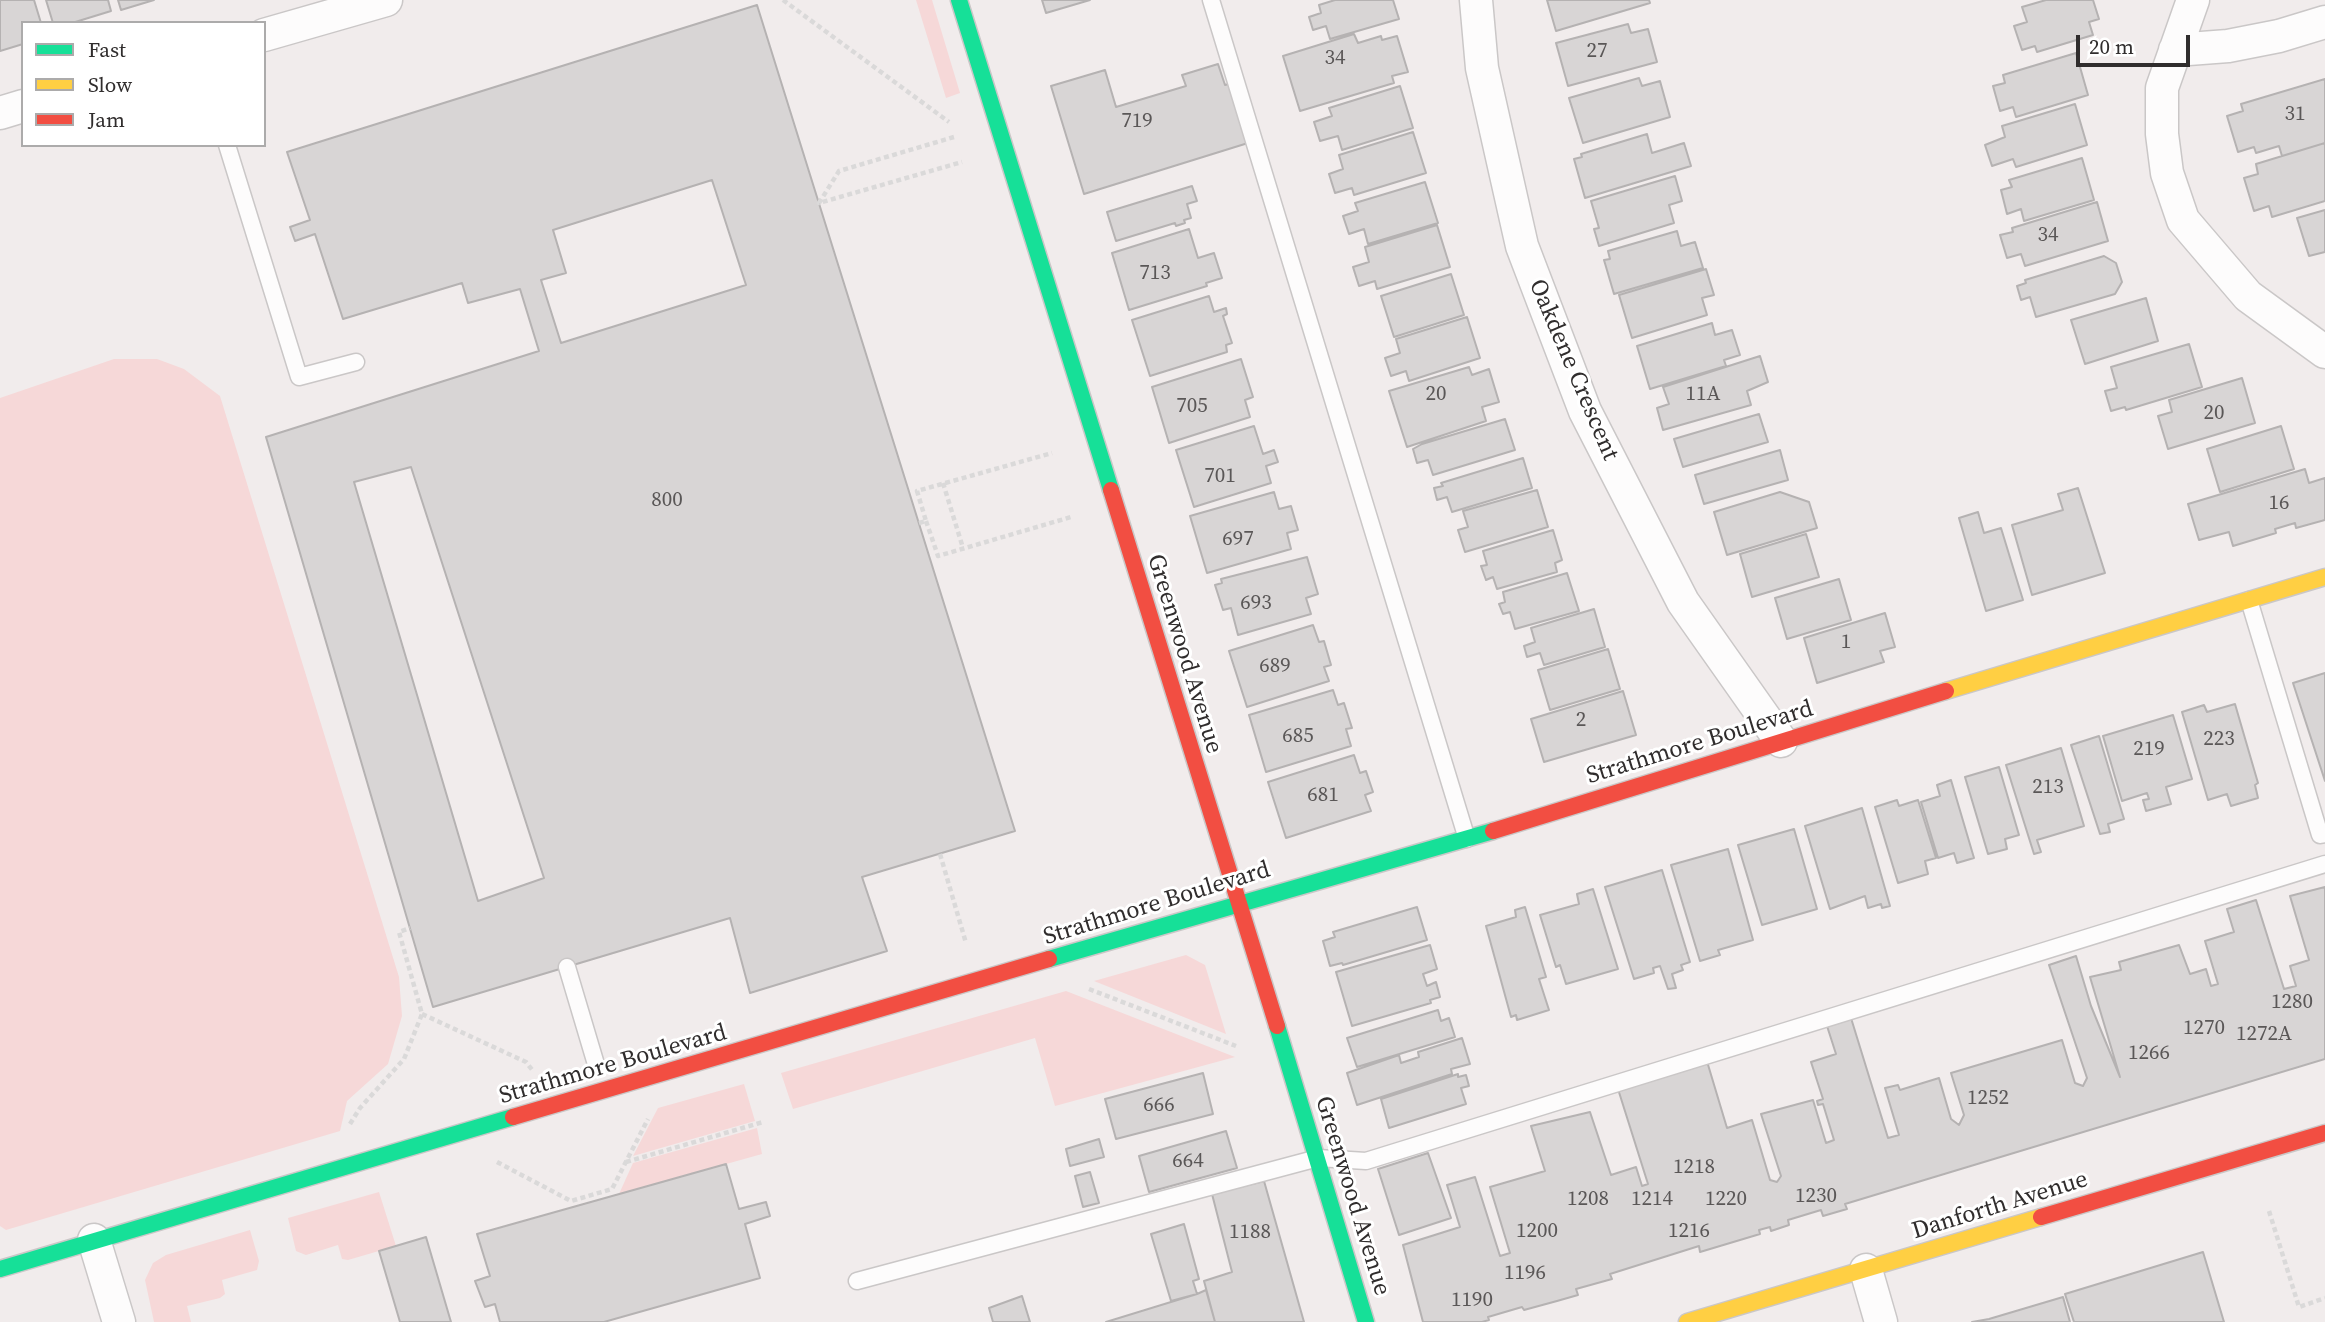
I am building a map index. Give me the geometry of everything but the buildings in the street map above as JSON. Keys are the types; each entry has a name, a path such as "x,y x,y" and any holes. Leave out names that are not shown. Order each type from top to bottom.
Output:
{"street":[{"path":"266,34 386,0"},
{"name":"Greenwood Avenue","path":"959,0 1237,906 1318,1158 1366,1322"},
{"name":"Oakdene Crescent","path":"1476,0 1482,68 1522,246 1585,411 1684,602 1781,741"},
{"path":"2193,0 2162,88 2162,134 2167,173 2183,220 2248,296 2325,352"},
{"path":"2175,50 2228,46 2278,36 2325,22"},
{"path":"0,113 21,107"},
{"name":"Strathmore Boulevard","path":"0,1269 1467,839 1781,741 2325,578"},
{"name":"Danforth Avenue","path":"1687,1322 2325,1133"},
{"path":"94,1240 118,1322"},
{"path":"1866,1270 1881,1322"}],"lane":[{"path":"1211,0 1467,839"},
{"path":"228,147 299,377 356,362"},
{"path":"2249,600 2320,835 2325,834"},
{"path":"857,1281 1318,1158 1366,1161 2325,864"},
{"path":"567,967 595,1061"}],"path":[{"path":"783,0 949,122"},
{"path":"954,136 839,171 819,203 962,162"},
{"path":"1052,453 917,491 926,522 938,556 1071,517"},
{"path":"943,483 963,548"},
{"path":"919,523 926,522"},
{"path":"940,854 968,951"},
{"path":"344,1134 360,1108 404,1059 422,1014 398,932 410,928"},
{"path":"1084,987 1236,1046"},
{"path":"422,1014 526,1062 537,1076"},
{"path":"485,1156 571,1201 612,1189 649,1117"},
{"path":"625,1162 764,1122"},
{"path":"2269,1211 2299,1307 2325,1298"}],"shaded area":[{"path":"916,0 932,0 960,93 946,98"},
{"path":"114,359 157,359 184,369 220,396 399,977 402,1016 388,1064 347,1101 340,1131 6,1230 0,1226 0,398"},
{"path":"1186,955 1205,965 1226,1034 1094,981"},
{"path":"1066,991 1235,1057 1055,1106 1035,1038 793,1109 781,1073"},
{"path":"744,1084 755,1121 633,1156 658,1108"},
{"path":"757,1128 762,1154 619,1194 633,1163"},
{"path":"379,1192 396,1246 348,1260 342,1259 338,1245 306,1255 296,1251 288,1218"},
{"path":"250,1230 259,1261 257,1270 222,1280 225,1294 220,1298 187,1306 191,1322 154,1322 145,1280 153,1263 166,1255"}],"traffic: fast":[{"path":"959,0 1111,490"},
{"path":"1049,959 1493,831"},
{"path":"1277,1026 1366,1322"},
{"path":"0,1269 513,1117"}],"traffic: slow":[{"path":"1946,691 2325,577"},
{"path":"1687,1322 2041,1217"}],"traffic: jam":[{"path":"1111,490 1277,1026"},
{"path":"1493,831 1946,691"},
{"path":"513,1117 1049,959"},
{"path":"2041,1217 2325,1133"}]}
